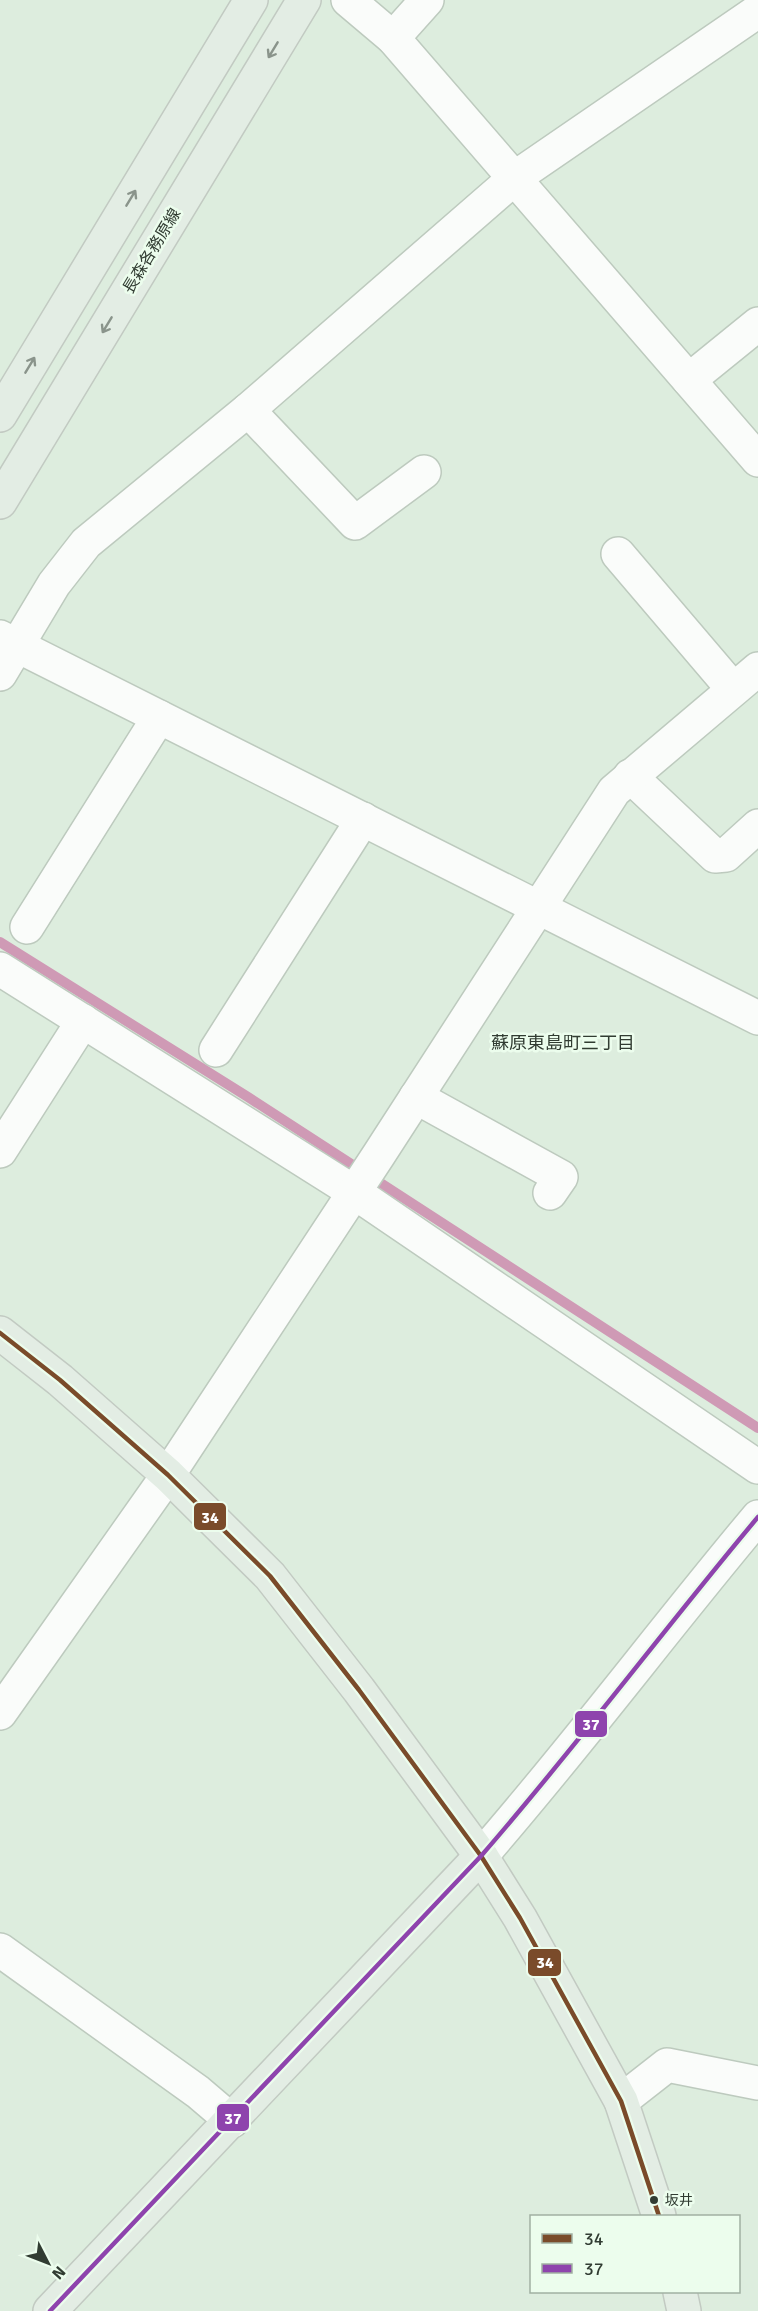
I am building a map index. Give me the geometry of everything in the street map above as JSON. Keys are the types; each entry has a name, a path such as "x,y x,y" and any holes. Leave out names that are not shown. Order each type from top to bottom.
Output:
{"main road":[{"path":"0,415 251,0"},
{"name":"長森各務原線","path":"0,502 304,0"},
{"path":"0,1333 60,1380 168,1475 270,1576 366,1699 481,1856 520,1918 621,2101 658,2215"},
{"path":"50,2311 481,1856"},
{"path":"680,2293 684,2311"}],"street":[{"path":"348,0 393,38 516,177 758,460"},
{"path":"393,38 427,0"},
{"path":"0,674 9,642 86,543 248,410 516,177 758,11"},
{"path":"689,380 758,324"},
{"path":"248,410 355,523 424,472"},
{"path":"0,1713 168,1475 614,791 746,679 618,554"},
{"path":"9,642 758,1018"},
{"path":"27,927 159,717"},
{"path":"630,776 715,856 726,855 758,825"},
{"path":"216,1050 363,819"},
{"path":"0,969 356,1188 758,1467"},
{"path":"0,1151 83,1021"},
{"path":"416,1097 561,1177 550,1193"},
{"path":"481,1856 541,1786 671,1621 758,1517"},
{"path":"0,1950 198,2092 232,2121"},
{"path":"621,2101 667,2065 758,2083"}],"waterway":[{"path":"0,942 248,1097 758,1428"}],"transit line":[{"name":"34","path":"0,1333 60,1380 168,1475 270,1576 359,1690 481,1856 520,1918 621,2101 659,2215"},
{"name":"37","path":"50,2311 481,1856 552,1772 758,1517"}],"place":[{"name":"坂井","path":"654,2200"}],"district":[{"name":"蘇原東島町三丁目","path":"563,1043"}]}
